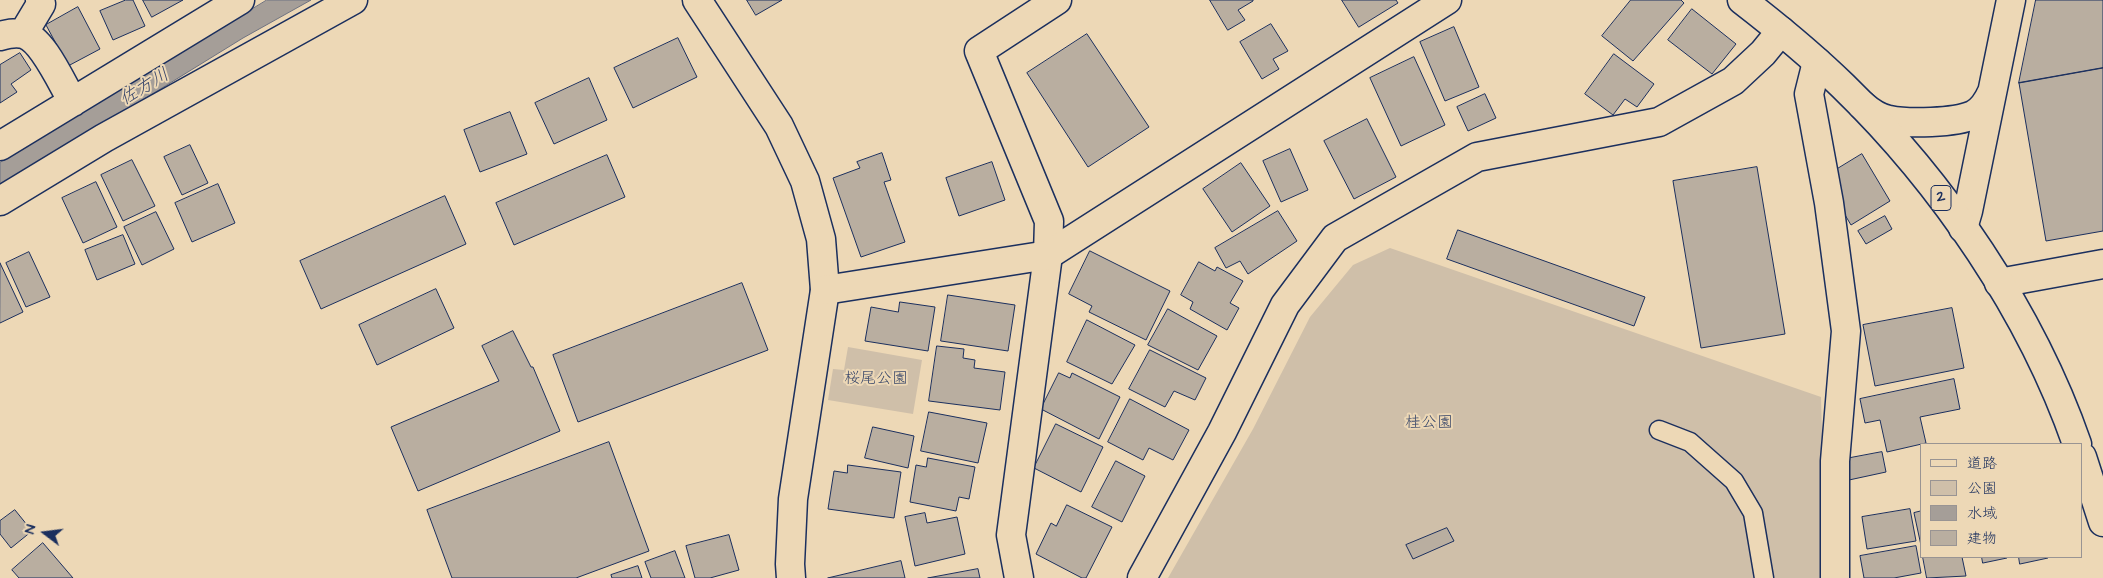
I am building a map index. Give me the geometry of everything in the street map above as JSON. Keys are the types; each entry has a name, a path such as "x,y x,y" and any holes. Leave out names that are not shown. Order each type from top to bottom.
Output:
{"main road":[{"path":"11,35 41,4 40,0"},
{"path":"0,201 104,138 352,0"},
{"path":"697,0 779,126 805,181 821,239 825,290 793,499 791,578"},
{"path":"1019,578 1011,535 1048,255 1049,221 979,51 1057,0"},
{"path":"825,290 1048,255 1447,0"},
{"name":"2","path":"1742,0 1817,62 1861,104 1929,183 1963,228 1999,283 2045,368 2077,443"},
{"path":"1963,228 1994,89 2011,0"},
{"path":"0,146 73,102 227,3"},
{"path":"1142,578 1222,432 1285,305 1335,238 1477,157 1659,122 1733,81 1763,53 1781,31"},
{"path":"11,35 33,38 40,46 73,102"},
{"path":"1817,62 1809,94 1828,203 1846,331 1835,461 1834,578"},
{"path":"1861,104 1874,114 1888,120 1903,122 1958,119 1974,115 1986,104 1994,89"},
{"path":"1999,283 2103,264"},
{"path":"2083,459 2103,522"}],"lane":[{"path":"1659,430 1690,442 1734,482 1753,513 1764,578"}],"green space":[{"name":"桂公園","path":"1390,248 1821,397 1826,578 1168,578 1253,429 1310,317 1353,265"},
{"name":"桜尾公園","path":"848,347 922,360 913,414 828,400 833,369 844,370"}],"water":[{"name":"佐方川","path":"267,0 311,0 243,38 0,188 0,163"}],"building":[{"path":"126,0 133,0 145,26 113,40 100,11"},
{"path":"143,0 183,0 152,17"},
{"path":"747,0 782,0 756,15"},
{"path":"1210,0 1253,1 1238,10 1245,20 1228,30"},
{"path":"1342,0 1396,0 1398,3 1359,27"},
{"path":"1631,0 1681,0 1684,3 1633,61 1602,36"},
{"path":"2036,0 2103,0 2103,68 2019,83"},
{"path":"78,7 100,49 68,66 46,25"},
{"path":"1692,9 1736,44 1712,74 1668,40"},
{"path":"1271,24 1288,51 1273,59 1279,69 1262,79 1240,42"},
{"path":"1454,27 1479,87 1445,101 1420,42"},
{"path":"1087,34 1149,127 1088,167 1027,73"},
{"path":"678,38 697,77 633,108 614,68"},
{"path":"20,53 31,70 11,84 17,92 0,103 0,65"},
{"path":"1614,54 1654,84 1637,107 1625,99 1613,115 1585,94"},
{"path":"1414,57 1445,125 1401,146 1370,78"},
{"path":"2103,68 2103,231 2046,241 2019,83"},
{"path":"589,78 607,120 554,144 535,103"},
{"path":"1485,94 1496,118 1468,131 1457,107"},
{"path":"510,112 527,154 480,172 464,130"},
{"path":"1367,119 1396,177 1354,199 1324,141"},
{"path":"190,145 208,183 182,195 164,157"},
{"path":"1290,149 1308,190 1281,202 1263,161"},
{"path":"882,153 891,180 884,182 905,242 861,257 833,178 860,168 857,162"},
{"path":"1862,154 1890,201 1851,225 1835,198 1834,171"},
{"path":"607,155 625,197 514,245 496,203"},
{"path":"132,160 155,206 123,221 101,175"},
{"path":"992,162 1005,200 959,216 946,178"},
{"path":"1241,163 1270,206 1232,232 1203,189"},
{"path":"1757,167 1785,334 1701,348 1673,181"},
{"path":"96,182 117,227 83,243 62,198"},
{"path":"218,184 235,223 192,242 175,203"},
{"path":"445,196 466,244 321,309 300,261"},
{"path":"1278,211 1297,241 1248,274 1240,261 1226,268 1215,248"},
{"path":"156,212 174,249 142,265 124,227"},
{"path":"1885,216 1892,229 1866,244 1858,231"},
{"path":"1458,230 1645,297 1634,326 1447,259"},
{"path":"123,235 135,264 97,280 85,250"},
{"path":"1090,251 1170,291 1146,340 1089,312 1092,306 1069,294"},
{"path":"29,252 50,297 26,307 6,263"},
{"path":"1199,262 1215,271 1217,267 1243,281 1230,303 1239,308 1227,330 1190,309 1193,302 1181,295"},
{"path":"0,263 23,312 0,323"},
{"path":"742,283 768,350 578,422 553,355"},
{"path":"436,289 454,328 377,365 359,325"},
{"path":"948,295 1015,305 1008,351 941,341"},
{"path":"900,302 935,307 928,351 865,341 871,307 898,312"},
{"path":"1952,308 1964,368 1875,386 1863,325"},
{"path":"1168,309 1217,336 1198,370 1148,345"},
{"path":"1087,320 1135,345 1112,384 1067,362"},
{"path":"513,331 531,367 533,367 560,431 418,491 391,427 499,381 482,346"},
{"path":"937,346 964,349 963,358 975,360 974,368 1005,372 1000,410 929,401"},
{"path":"1150,350 1206,378 1195,400 1174,391 1165,407 1129,389"},
{"path":"1059,373 1070,378 1072,373 1120,397 1099,439 1041,409"},
{"path":"1954,379 1960,409 1920,417 1926,443 1887,452 1880,420 1865,423 1860,399"},
{"path":"1130,399 1189,430 1173,460 1149,448 1143,460 1108,442"},
{"path":"929,412 987,423 978,463 921,451"},
{"path":"1056,424 1103,447 1081,492 1034,468"},
{"path":"873,427 914,436 908,468 865,458"},
{"path":"609,442 649,551 576,578 452,578 427,510"},
{"path":"1882,452 1886,472 1849,480 1845,459"},
{"path":"928,458 975,467 969,499 959,497 956,511 910,502 916,465 926,467"},
{"path":"1116,461 1145,476 1122,522 1092,507"},
{"path":"848,465 901,472 894,518 828,509 834,471 847,473"},
{"path":"1067,505 1112,527 1086,578 1082,578 1036,554 1051,523 1056,526"},
{"path":"1910,509 1916,541 1867,549 1862,517"},
{"path":"15,510 32,531 11,548 0,534 0,521"},
{"path":"1920,512 1920,541 1914,513"},
{"path":"925,513 927,523 957,517 965,554 915,566 905,517"},
{"path":"1447,528 1454,541 1413,559 1406,545"},
{"path":"729,535 739,570 710,578 695,578 686,546"},
{"path":"43,543 73,578 19,578 12,570"},
{"path":"1916,546 1921,573 1894,578 1864,578 1860,556"},
{"path":"675,551 685,578 651,578 645,562"},
{"path":"1923,558 1962,558 1966,576 1927,578"},
{"path":"1982,558 2007,558 1983,563"},
{"path":"2019,558 2048,558 2020,564"},
{"path":"901,561 905,578 828,578"},
{"path":"638,566 642,578 612,578 611,575"},
{"path":"978,569 980,578 928,578"}]}
